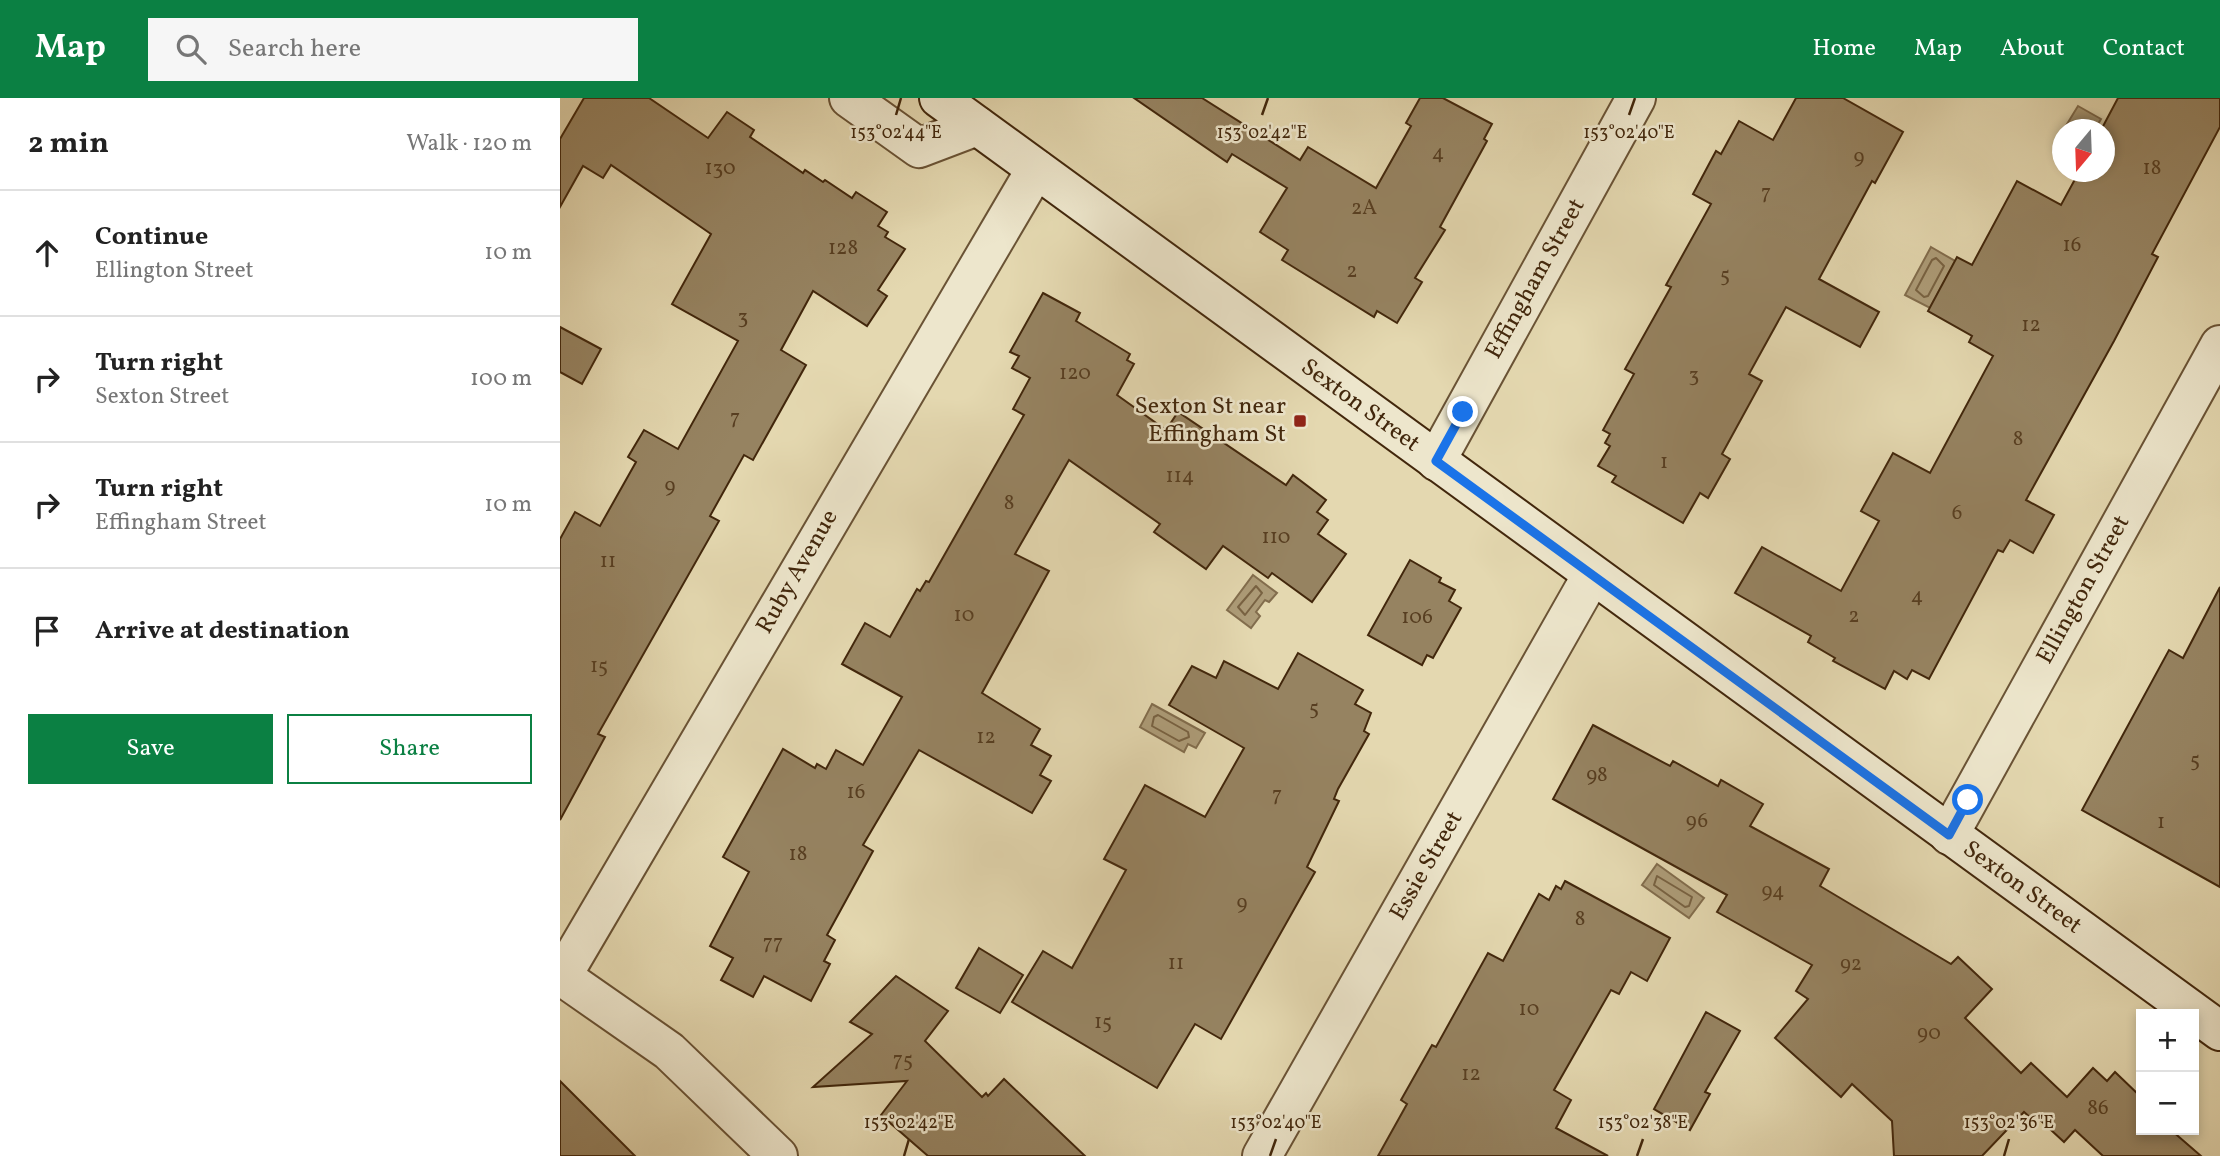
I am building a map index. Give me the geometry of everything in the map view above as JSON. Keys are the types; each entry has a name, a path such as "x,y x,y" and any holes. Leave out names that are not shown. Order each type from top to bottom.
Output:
{"street":[{"path":"849,98 919,148 977,126"},
{"name":"Sexton Street","path":"939,98 2220,1031"},
{"name":"Effingham Street","path":"1436,461 1636,98"},
{"name":"Ruby Avenue","path":"561,975 1036,169"},
{"name":"Ellington Street","path":"1949,835 2220,345"},
{"name":"Essie Street","path":"1262,1156 1592,575"},
{"path":"561,975 669,1051 778,1156"}],"water":[{"path":"2078,106 2101,119 2070,119"},
{"path":"1931,247 1955,261 1930,308 1905,295"},
{"path":"1253,575 1277,593 1269,602 1265,600 1256,612 1260,616 1251,628 1227,610"},
{"path":"1152,704 1205,733 1196,748 1188,744 1184,752 1140,727"},
{"path":"1657,864 1704,898 1689,918 1642,885"}],"building":[{"path":"584,98 649,98 708,138 727,112 754,130 750,137 803,173 805,170 823,182 825,180 852,198 856,192 887,212 878,226 888,232 885,237 905,249 878,290 887,296 867,326 813,291 781,350 806,365 753,460 744,455 710,516 719,521 598,734 605,737 560,820 560,539 575,512 600,526 636,462 628,457 644,430 678,449 738,341 672,304 711,234 611,165 603,178 583,166 560,207 560,139"},
{"path":"1134,98 1202,98 1300,160 1308,147 1376,188 1411,126 1406,123 1420,98 1443,98 1492,124 1484,139 1487,141 1440,227 1445,230 1415,278 1422,282 1397,323 1377,311 1374,317 1282,260 1288,250 1260,232 1287,188 1232,154 1227,162"},
{"path":"1796,98 1843,98 1903,132 1875,183 1872,181 1819,279 1879,312 1860,347 1786,307 1749,374 1762,381 1722,454 1730,459 1708,498 1700,493 1683,523 1612,482 1616,476 1598,466 1610,446 1605,443 1610,434 1603,430 1634,374 1625,369 1671,287 1666,285 1711,204 1693,194 1716,151 1721,154 1739,121 1773,140"},
{"path":"2118,98 2220,98 2220,127 2152,254 2158,257 2026,500 2054,515 2033,553 2010,540 2003,552 1998,550 1929,679 1912,670 1907,679 1894,671 1885,689 1833,661 1835,658 1808,642 1811,636 1735,593 1762,547 1841,591 1879,521 1861,511 1893,453 1930,473 1993,356 1969,342 1972,336 1928,311 1957,257 1972,265 2017,181 2061,205 2074,182 2115,182 2115,119 2107,119"},
{"path":"1043,293 1080,313 1076,321 1130,354 1127,360 1134,364 1117,395 1166,430 1178,412 1286,485 1293,475 1326,500 1317,512 1328,520 1318,534 1346,554 1312,602 1272,573 1268,578 1223,546 1206,569 1154,532 1160,524 1069,460 1015,554 1049,571 982,693 1040,729 1031,745 1051,756 1040,775 1051,781 1032,813 919,750 863,845 873,851 827,935 835,940 824,961 830,964 811,1001 764,976 753,997 721,980 733,958 710,946 749,872 723,857 783,749 815,768 817,764 826,769 836,750 863,765 902,697 842,664 865,623 890,637 917,589 920,591 926,581 929,582 1024,415 1013,409 1030,378 1012,368 1019,356 1010,352"},
{"path":"560,327 601,349 582,384 560,372"},
{"path":"1410,560 1441,578 1439,582 1455,590 1449,601 1461,608 1433,658 1427,655 1422,665 1368,635"},
{"path":"2220,587 2220,887 2082,810 2169,650 2183,658"},
{"path":"1298,653 1363,690 1355,704 1371,713 1364,731 1369,734 1338,789 1334,799 1339,801 1307,867 1315,872 1221,1039 1195,1024 1157,1088 1012,1002 1043,951 1072,968 1126,870 1104,859 1145,785 1205,817 1244,748 1169,705 1192,666 1216,678 1224,661 1278,689"},
{"path":"1593,725 1670,766 1673,761 1718,786 1721,780 1763,804 1750,826 1829,869 1820,886 1951,964 1958,957 1992,989 1965,1018 2021,1073 2031,1063 2067,1097 2093,1068 2107,1081 2115,1072 2136,1092 2136,1135 2177,1135 2201,1156 2103,1156 2075,1130 2064,1142 2037,1117 2033,1120 2024,1112 1982,1156 1894,1156 1892,1121 1852,1084 1841,1097 1775,1038 1808,999 1796,991 1812,965 1717,912 1727,895 1553,799"},
{"path":"1565,881 1670,938 1647,981 1631,972 1619,994 1611,990 1554,1090 1571,1100 1556,1128 1608,1156 1378,1156 1407,1104 1401,1100 1432,1045 1436,1047 1488,953 1503,961 1539,894 1549,900 1556,886 1561,889"},
{"path":"979,948 1023,975 1000,1013 956,988"},
{"path":"896,976 948,1011 925,1041 982,1097 986,1093 988,1096 1004,1079 1085,1156 928,1156 881,1115 907,1081 813,1087 872,1034 850,1022"},
{"path":"1706,1012 1740,1031 1705,1092 1710,1094 1690,1130 1654,1109"},
{"path":"560,1081 635,1156 560,1156"}],"place":[{"name":"Sexton St near Effingham St","path":"1300,421"}],"route":[{"path":"1463,412 1436,461 1949,835 1968,800"}]}
